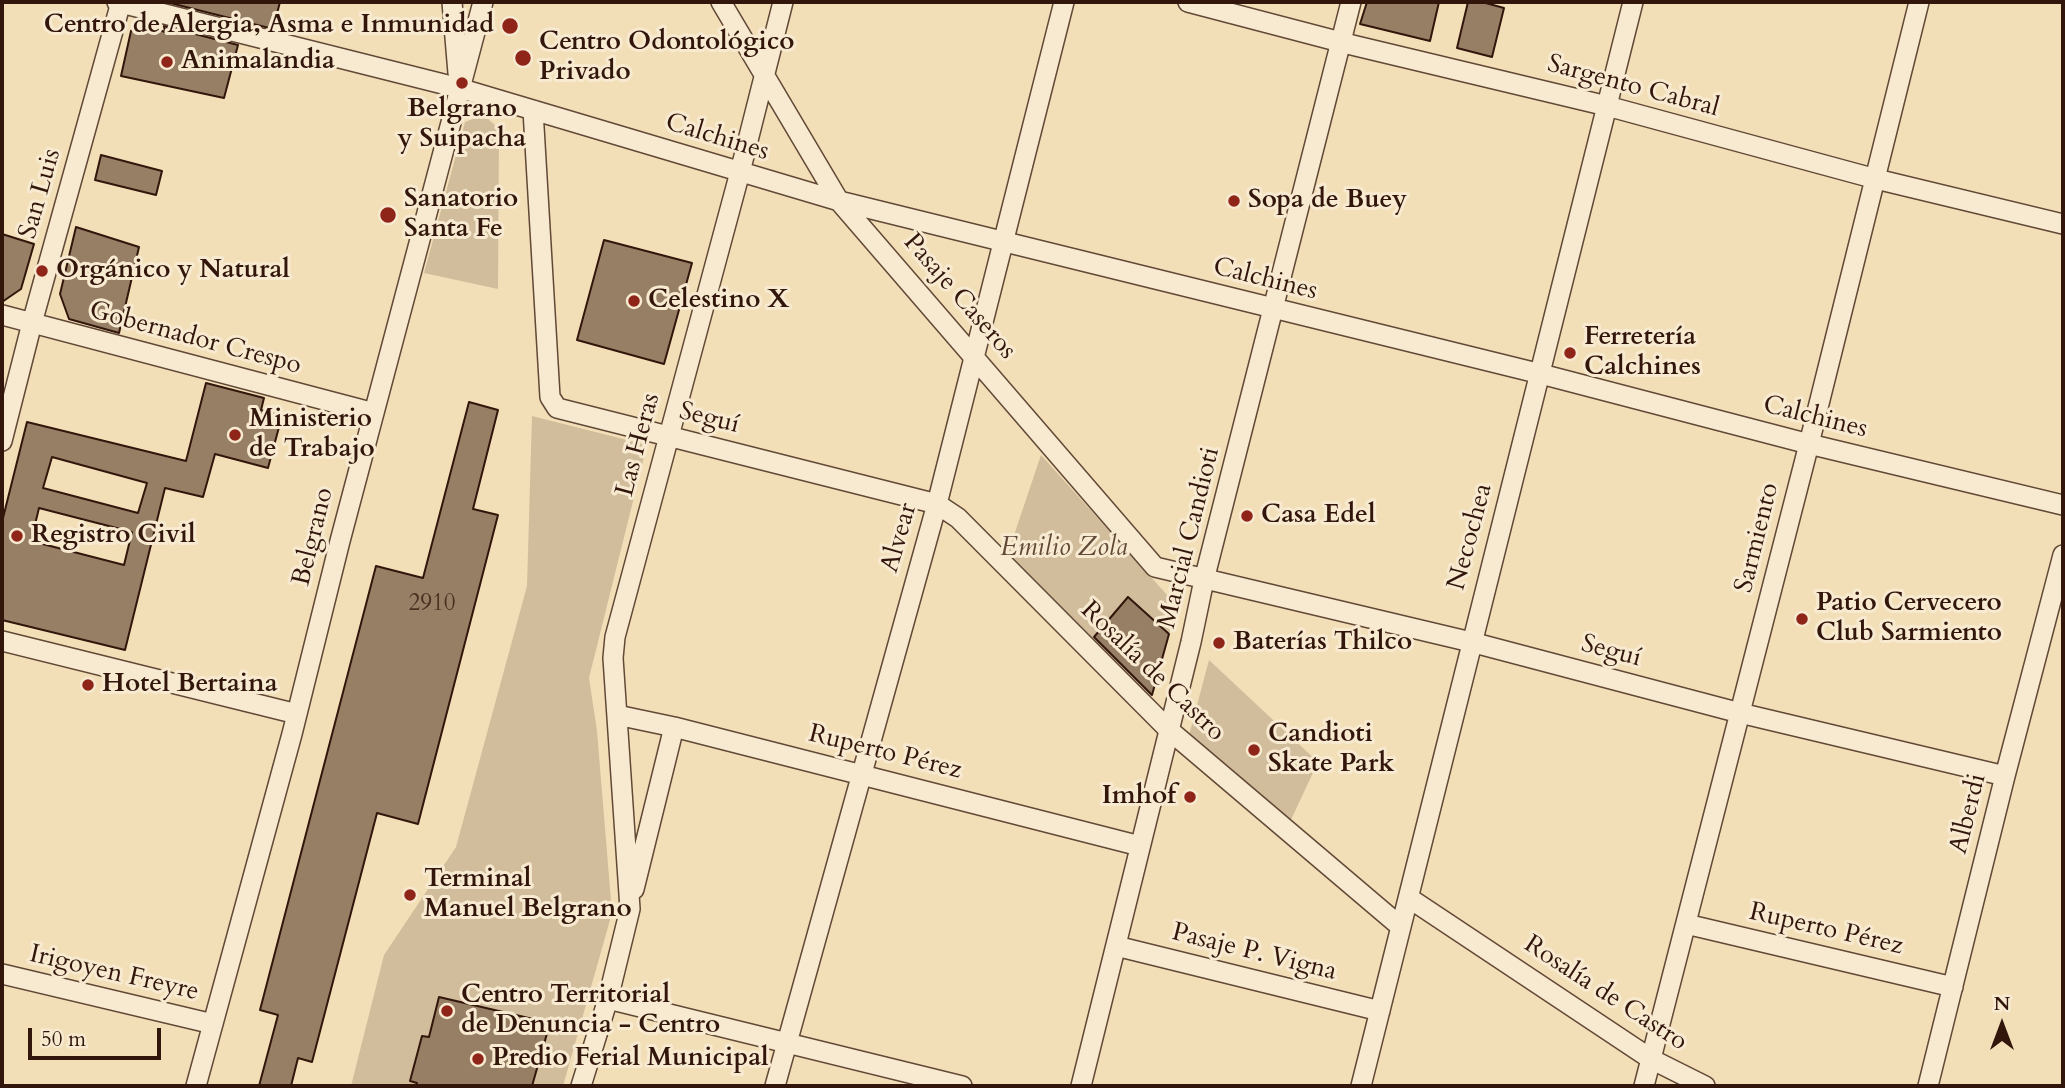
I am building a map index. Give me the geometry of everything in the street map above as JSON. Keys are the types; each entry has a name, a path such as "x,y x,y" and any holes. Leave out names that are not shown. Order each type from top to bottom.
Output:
{"street":[{"name":"Calchines","path":"120,2 459,88 839,201 2063,505"},
{"name":"San Luis","path":"2,441 120,2"},
{"path":"453,2 459,88"},
{"name":"Belgrano","path":"196,1086 297,714 483,2"},
{"name":"Pasaje Caseros","path":"721,2 839,201 1155,567 1204,580"},
{"name":"Las Heras","path":"630,909 613,658 615,637 765,79 783,2"},
{"name":"Alvear","path":"775,1086 937,505 1064,2"},
{"name":"Sargento Cabral","path":"1188,2 1607,106 1876,179 2063,224"},
{"name":"Marcial Candioti","path":"1081,1086 1170,730 1204,580 1351,2"},
{"name":"Necochea","path":"1361,1086 1633,2"},
{"name":"Sarmiento","path":"1644,1086 1919,2"},
{"name":"Seguí","path":"533,110 550,397 557,408 937,505"},
{"name":"Gobernador Crespo","path":"2,316 374,413"},
{"name":"Rosalía de Castro","path":"937,505 958,518 1170,730 1401,927"},
{"name":"Alberdi","path":"1928,1086 2063,555"},
{"name":"Seguí","path":"1204,580 1471,642 1740,713 2005,776"},
{"path":"2,641 297,714"},
{"name":"Ruperto Pérez","path":"617,715 674,727 1140,846"},
{"name":"Las Heras","path":"581,1086 608,999 674,727"},
{"name":"Rosalía de Castro","path":"1409,898 1651,1059 1704,1086"},
{"name":"Ruperto Pérez","path":"1686,924 1953,987"},
{"name":"Pasaje P. Vigna","path":"1116,946 1380,1011"},
{"name":"Irigoyen Freyre","path":"2,974 213,1024"},
{"path":"608,999 962,1086"}],"green space":[{"path":"484,115 499,129 498,289 424,273 465,122"},
{"path":"532,416 647,445 589,678 597,731 612,913 563,1086 351,1086 384,955 456,847 527,586"},
{"name":"Emilio Zola","path":"1041,455 1177,606 1149,703 1007,556"},
{"name":"Candioti Skate Park","path":"1209,660 1318,762 1289,824 1188,739"}],"building":[{"path":"166,2 280,2 273,29"},
{"path":"1367,2 1439,2 1430,41 1360,24"},
{"path":"1468,2 1482,2 1504,8 1492,57 1457,48"},
{"name":"Animalandia","path":"144,25 165,32 164,26 238,45 224,98 121,76 131,31"},
{"path":"101,155 162,171 156,195 95,180"},
{"path":"76,227 139,247 119,333 69,319 60,294"},
{"path":"2,234 34,244 21,289 2,302"},
{"name":"Celestino X","path":"604,240 692,263 664,364 577,340"},
{"name":"Registro Civil","path":"206,383 264,398 261,410 282,416 268,468 215,454 203,497 165,488 125,650 2,620 2,522 27,422 186,461","holes":["52,457 147,483 138,513 43,488","39,508 132,532 124,565 31,541"]},
{"path":"469,402 498,410 473,509 498,515 418,824 377,813 312,1062 298,1058 291,1086 259,1086 278,1015 260,1010 376,566 423,578"},
{"path":"1128,597 1169,634 1152,695 1094,637"},
{"name":"Predio Ferial Municipal","path":"439,997 550,1023 532,1086 416,1086 417,1083 410,1081 422,1036 429,1037"}],"place":[{"name":"Centro de Alergia, Asma e Inmunidad","path":"510,26"},
{"name":"Centro Odontológico Privado","path":"523,58"},
{"name":"Animalandia","path":"167,62"},
{"name":"Belgrano y Suipacha","path":"462,83"},
{"name":"Sopa de Buey","path":"1234,201"},
{"name":"Sanatorio Santa Fe","path":"388,215"},
{"name":"Orgánico y Natural","path":"42,271"},
{"name":"Celestino X","path":"634,301"},
{"name":"Ferretería Calchines","path":"1570,353"},
{"name":"Ministerio de Trabajo","path":"235,435"},
{"name":"Casa Edel","path":"1247,516"},
{"name":"Registro Civil","path":"17,536"},
{"name":"Patio Cervecero Club Sarmiento","path":"1802,619"},
{"name":"Baterías Thilco","path":"1219,643"},
{"name":"Hotel Bertaina","path":"88,685"},
{"name":"Candioti Skate Park","path":"1254,750"},
{"name":"Imhof","path":"1190,797"},
{"name":"Terminal Manuel Belgrano","path":"410,895"},
{"name":"Centro Territorial de Denuncia - Centro","path":"447,1011"},
{"name":"Predio Ferial Municipal","path":"478,1059"}]}
